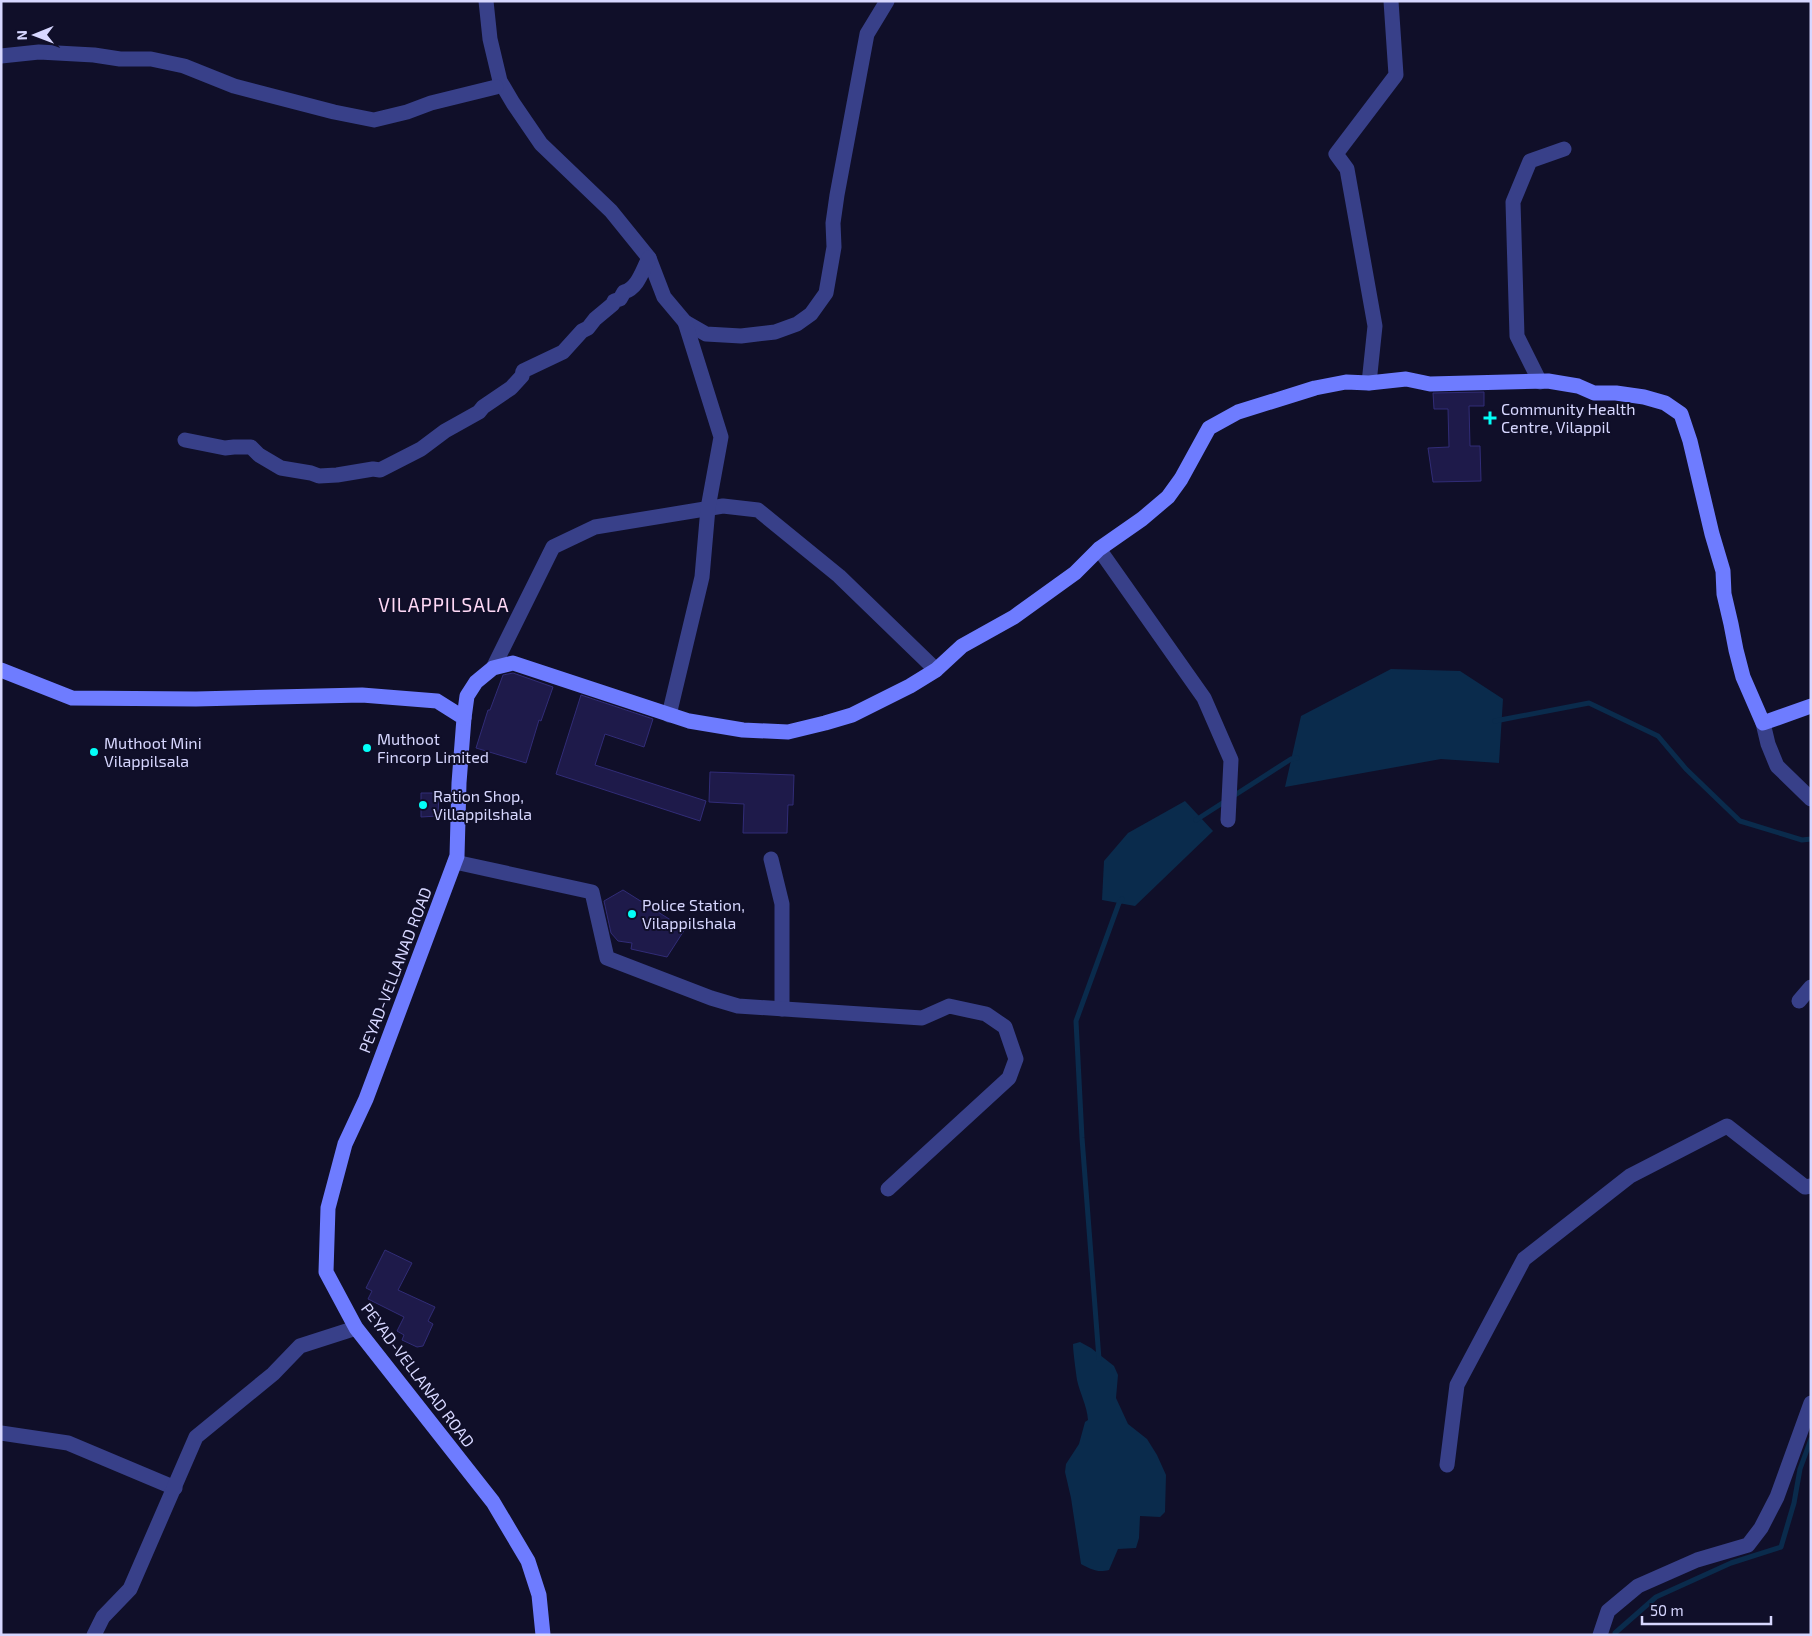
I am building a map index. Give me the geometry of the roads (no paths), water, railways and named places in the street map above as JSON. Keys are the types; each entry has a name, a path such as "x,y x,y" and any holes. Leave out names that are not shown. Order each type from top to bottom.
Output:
{"street":[{"path":"486,1 490,40 500,82 512,103 541,144 611,211 649,258 664,297 685,322 706,334 741,336 775,332 797,324 811,314 826,293 834,247 833,223 837,195 867,34 887,1"},
{"path":"1369,383 1375,326 1347,169 1336,154 1396,75 1391,1"},
{"path":"1,56 39,52 94,55 120,59 151,59 184,66 234,86 334,112 374,120 407,112 431,103 496,87"},
{"path":"1540,382 1517,336 1513,202 1530,161 1564,149"},
{"path":"185,440 225,448 234,446 251,447 259,455 281,468 319,476 373,469 380,470 421,450 445,431 479,412 505,393 522,376 523,371 563,352 582,331 588,328 594,319 620,298 624,292 635,286 649,258"},
{"path":"669,715 702,577 708,508 721,437 685,322"},
{"path":"493,668 513,663 550,673 669,715 743,730 788,732 852,715 910,686 936,670 962,646 1014,617 1075,572 1099,549 1142,519 1168,497 1181,479 1209,428 1238,412 1315,388 1346,382 1369,383 1406,379 1430,384 1540,382 1578,386 1594,393 1616,393 1644,397 1665,403 1681,414 1690,441 1712,534 1723,571 1724,594 1743,677 1763,723 1768,744 1777,766 1811,799"},
{"path":"493,668 553,547 595,526 723,506 758,510 839,576 936,670"},
{"path":"1099,549 1204,698 1231,760 1228,820"},
{"name":"PEYAD-VELLANAD ROAD","path":"493,668 476,682 467,696 459,783 458,856 366,1099 345,1144 328,1208 326,1272 356,1328 493,1502 528,1561 539,1594 543,1635"},
{"path":"1,670 72,698 196,698 362,694 437,701 464,718"},
{"path":"1763,723 1811,706"},
{"path":"772,859 782,904 782,1009"},
{"path":"455,862 592,892 606,958 711,998 738,1006 922,1018 950,1006 986,1014 1005,1027 1016,1059 1009,1078 888,1189"},
{"path":"1799,1001 1811,988"},
{"path":"1447,1465 1457,1385 1524,1259 1630,1176 1727,1126 1805,1186 1811,1186"},
{"path":"94,1635 103,1617 130,1589 196,1437 272,1374 300,1346 356,1328"},
{"path":"1600,1635 1608,1611 1638,1586 1696,1560 1748,1544 1761,1528 1777,1497 1811,1403"},
{"path":"1,1433 68,1443 175,1488"}],"water":[{"path":"1391,669 1460,671 1503,699 1499,763 1441,759 1285,787 1301,716"},
{"path":"1185,801 1213,831 1135,906 1102,900 1104,861 1128,833"},
{"path":"1080,1342 1114,1366 1118,1375 1116,1398 1128,1424 1147,1439 1166,1475 1165,1512 1160,1517 1140,1516 1139,1538 1136,1548 1118,1549 1109,1570 1105,1571 1094,1570 1081,1564 1065,1472 1066,1464 1079,1444 1085,1422 1088,1420 1077,1380 1073,1352 1073,1344"}],"waterway":[{"path":"1495,721 1589,703 1658,736 1686,769 1740,821 1802,840 1811,839"},
{"path":"1196,820 1291,759 1297,758"},
{"path":"1099,1359 1082,1138 1076,1021 1122,899"},
{"path":"1616,1635 1615,1633 1656,1597 1731,1563 1781,1547 1794,1503 1800,1469 1811,1439"}],"place":[{"name":"Community Health Centre, Vilappil","path":"1490,418"},
{"name":"Muthoot Fincorp Limited","path":"367,748"},
{"name":"Muthoot Mini Vilappilsala","path":"94,752"},
{"name":"Ration Shop, Villappilshala","path":"423,805"},
{"name":"Police Station, Vilappilshala","path":"632,914"}],"district":[{"name":"VILAPPILSALA","path":"444,605"}]}
